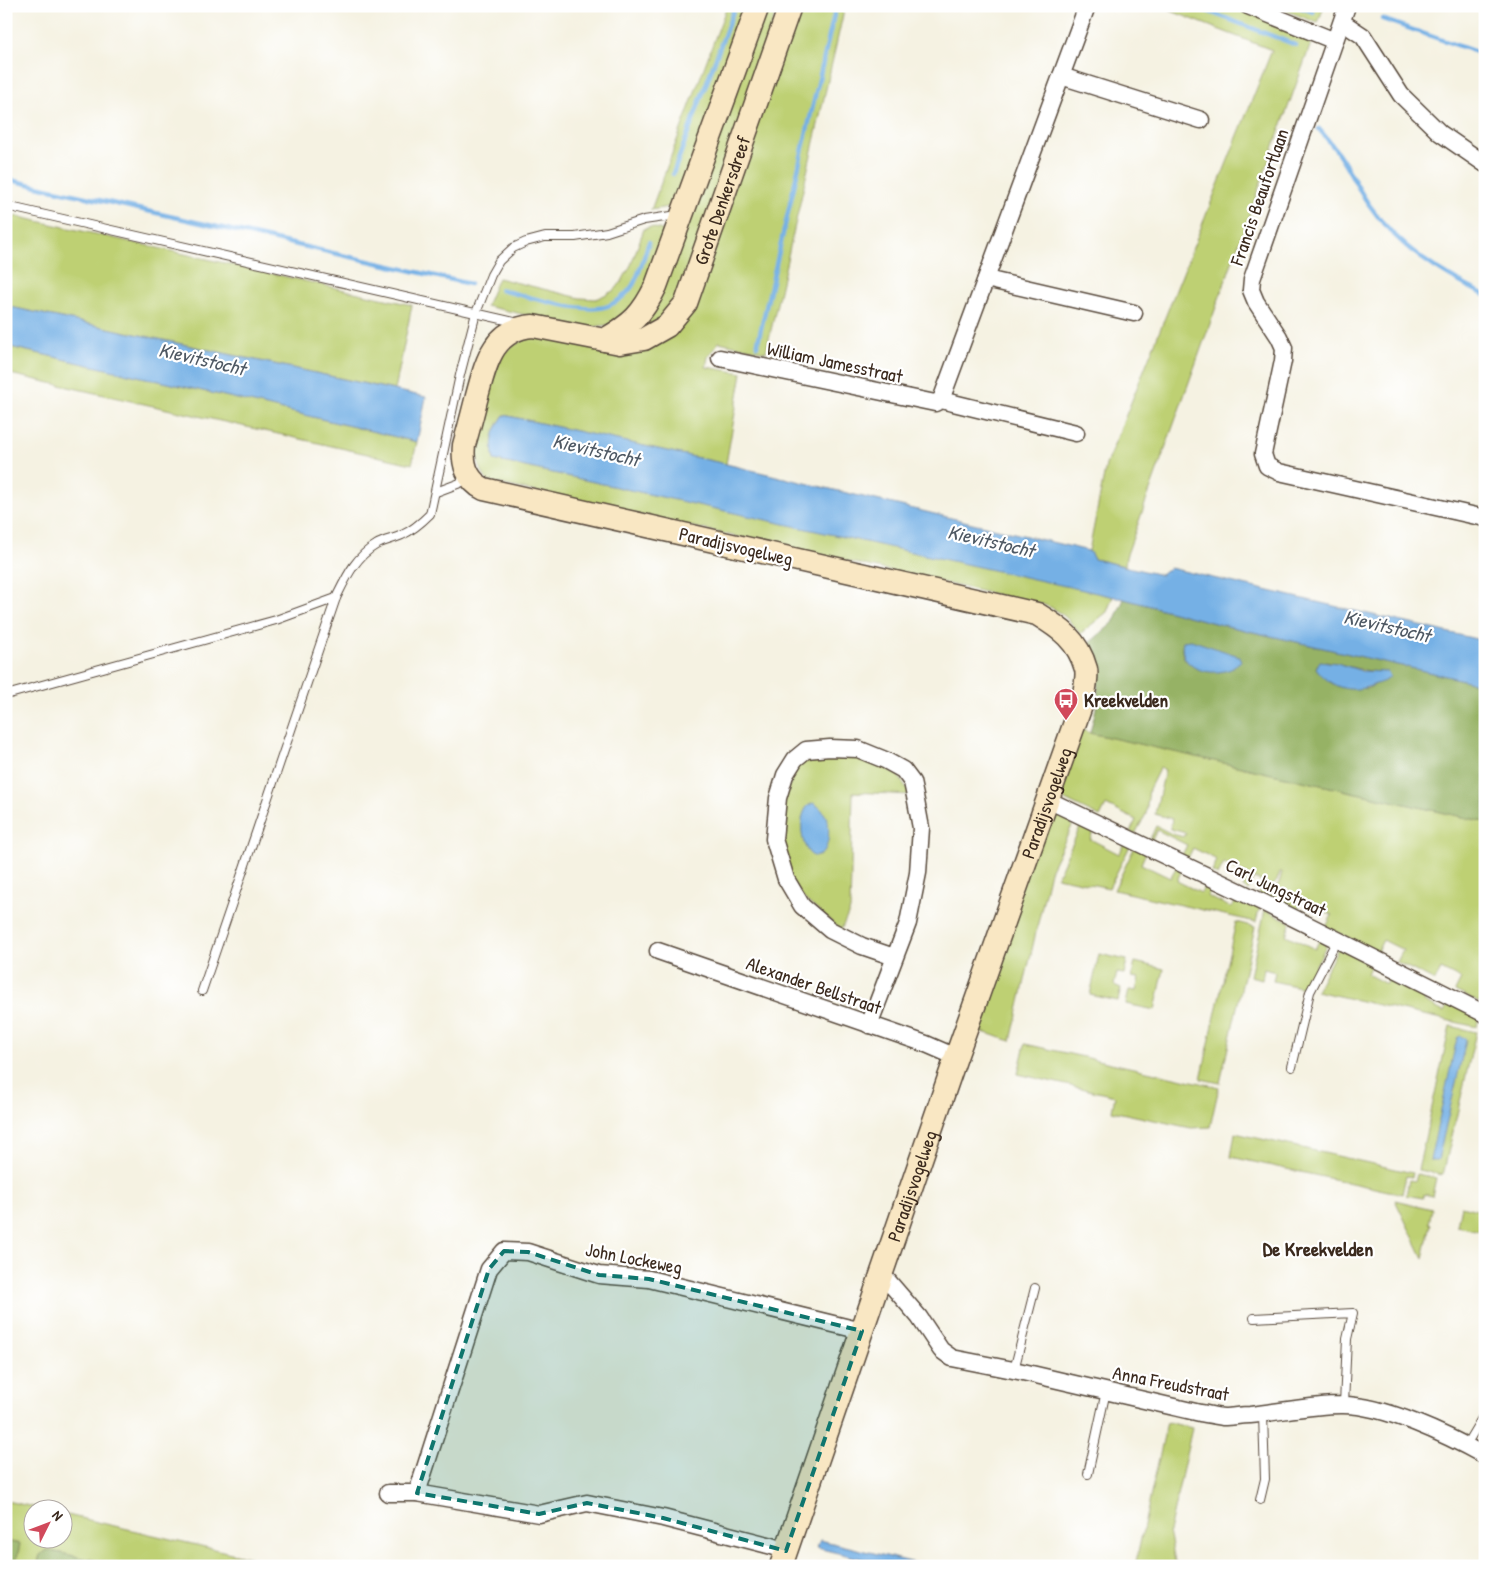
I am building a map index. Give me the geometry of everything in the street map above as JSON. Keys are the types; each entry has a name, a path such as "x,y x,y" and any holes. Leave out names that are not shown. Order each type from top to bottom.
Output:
{"street":[{"name":"Grote Denkersdreef","path":"604,340 626,327 639,315 648,302 758,6"},
{"name":"Grote Denkersdreef","path":"467,473 463,456 464,445 484,368 491,352 500,340 510,332 522,327 533,326 620,343 644,339 667,326 686,304 790,6"},
{"path":"941,400 1087,6"},
{"path":"1248,6 1334,41"},
{"name":"Francis Beaufortlaan","path":"1348,6 1334,41 1252,278 1251,290 1256,302 1284,348 1283,361 1263,454 1267,466 1280,472 1485,518"},
{"path":"1342,22 1362,36 1401,96 1440,133 1485,164"},
{"path":"1061,76 1201,120"},
{"path":"986,280 1134,313"},
{"name":"William Jamesstraat","path":"720,358 935,404 941,400 1076,434"},
{"name":"Paradijsvogelweg","path":"467,473 477,486 484,490 1037,614 1062,629 1074,644 1086,670 1083,700 956,1057 784,1558"},
{"path":"869,1026 908,923 918,873 921,828 912,782 903,770 858,749 830,748 806,750 795,759 785,775 778,798 774,839 786,879 802,906 830,930 862,946 894,957"},
{"name":"Carl Jungstraat","path":"1048,800 1485,1014"},
{"name":"Alexander Bellstraat","path":"658,951 869,1026 926,1044 956,1057"},
{"name":"John Lockeweg","path":"417,1493 489,1269 504,1251 528,1252 599,1275 649,1279 862,1330"},
{"name":"Anna Freudstraat","path":"881,1275 919,1317 941,1350 952,1358 1224,1417 1263,1414 1311,1406 1344,1404 1394,1414 1466,1445 1485,1456"},
{"path":"388,1493 417,1493 539,1514 587,1503 663,1518 772,1546 784,1558"}],"lane":[{"path":"6,206 533,326"},
{"path":"202,991 336,598 351,569 361,556 376,544 402,535 420,525 430,514 460,375 476,314 491,275 499,261 513,248 545,237 575,237 607,232 644,220 682,214"},
{"path":"436,492 460,483 467,473"},
{"path":"6,695 267,623 336,598"},
{"path":"1292,1067 1310,992 1337,940"},
{"path":"1014,1370 1036,1288"},
{"path":"1254,1318 1353,1314 1348,1339 1344,1404"},
{"path":"1088,1474 1106,1391"},
{"path":"1466,1445 1485,1413"},
{"path":"1260,1500 1265,1479 1263,1414"}],"highlighted area":[{"path":"504,1251 528,1252 599,1275 649,1279 862,1331 786,1551 663,1518 587,1503 539,1514 417,1493 489,1269"}],"green space":[{"path":"727,6 753,6 675,204 651,210"},
{"path":"762,6 777,6 764,56 672,315 639,329"},
{"path":"798,6 845,6 766,352 719,342 708,357 706,367 742,373 726,464 504,415 493,436 494,460 1113,596 1107,612 1080,634 1067,619 1048,606 487,481 480,467 475,443 489,380 499,358 519,342 534,336 661,342"},
{"path":"1158,6 1235,6 1314,35 1126,557 1125,566 1094,559 1089,551 1106,465 1272,50"},
{"path":"1274,6 1324,6 1318,23"},
{"path":"6,214 412,305 395,390 6,306"},
{"path":"651,227 670,232 648,294 614,324 584,328 486,306 498,278 580,298 596,299 615,290 631,265 644,229"},
{"path":"6,346 417,442 412,464 6,373"},
{"path":"1124,599 1218,624 1485,685 1485,822 1090,733 1098,700 1097,675 1088,644 1113,623","holes":["1191,640 1197,669 1186,661 1182,651 1183,641","1326,661 1364,670 1387,672 1376,684 1366,689 1321,674 1316,668 1317,665"]},
{"path":"1077,728 1090,733 1485,822 1485,1000 1482,1004 1455,991 1461,979 1441,969 1435,981 1397,962 1403,950 1383,940 1377,952 1326,927 1332,915 1302,901 1296,913 1266,898 1279,883 1282,872 1280,872 1277,881 1263,897 1258,894 1264,882 1254,878 1248,890 1243,887 1248,875 1224,863 1218,875 1212,872 1217,860 1193,848 1187,860 1181,857 1187,845 1157,830 1151,842 1149,841 1156,826 1172,834 1184,837 1186,833 1170,829 1172,819 1155,814 1165,770 1160,767 1149,789 1146,814 1135,834 1130,832 1136,820 1106,805 1100,817 1053,794"},
{"path":"833,752 873,760 898,775 911,795 853,792 850,910 841,930 803,898 790,878 779,835 781,807 798,762 807,756"},
{"path":"1049,805 1071,819 1072,826 1050,871 1011,1041 970,1028"},
{"path":"1083,821 1095,827 1090,839 1119,854 1126,842 1131,844 1109,888 1057,877"},
{"path":"1135,846 1146,852 1141,864 1170,878 1177,866 1182,869 1177,881 1201,893 1207,881 1213,884 1207,896 1232,908 1238,897 1260,907 1256,922 1114,890"},
{"path":"1265,910 1291,922 1286,935 1315,949 1321,937 1326,942 1326,946 1304,988 1273,981 1275,972 1264,969 1262,979 1250,976"},
{"path":"1236,922 1255,927 1220,1083 1201,1079"},
{"path":"1338,948 1372,962 1367,974 1386,984 1393,972 1430,990 1424,1002 1444,1012 1450,1000 1479,1015 1477,1027 1316,991"},
{"path":"1099,954 1127,960 1124,974 1117,973 1114,985 1121,988 1118,1001 1090,995"},
{"path":"1135,962 1164,969 1155,1010 1126,1004 1129,990 1136,991 1139,978 1132,977"},
{"path":"1450,1026 1476,1032 1443,1175 1418,1170"},
{"path":"1025,1044 1219,1087 1210,1127 1191,1128 1112,1111 1115,1096 1018,1074"},
{"path":"1235,1133 1413,1173 1412,1177 1406,1176 1402,1194 1231,1157"},
{"path":"1417,1174 1436,1178 1432,1196 1424,1194 1423,1198 1406,1195 1409,1180 1415,1181"},
{"path":"1395,1200 1432,1209 1429,1223 1431,1224 1423,1258"},
{"path":"1461,1206 1485,1212 1485,1232 1457,1226"},
{"path":"1167,1422 1192,1428 1169,1532 1176,1566 1135,1566"},
{"path":"6,1501 22,1504 22,1550 46,1550 40,1555 37,1566 15,1566 20,1544 6,1541"},
{"path":"72,1516 287,1566 121,1566 46,1550 72,1550"},
{"path":"6,1541 20,1544 15,1566 6,1566"},
{"path":"46,1550 121,1566 37,1566 40,1555"}],"water":[{"name":"Kievitstocht","path":"6,306 426,397 417,442 6,346"},
{"name":"Kievitstocht","path":"504,415 726,464 1089,551 1094,559 1161,575 1170,568 1485,641 1485,685 1218,624 1124,599 494,460 493,436"},
{"path":"1191,640 1239,656 1241,661 1232,669 1220,672 1203,671 1195,668 1189,663 1182,650 1183,641"},
{"path":"1320,661 1337,663 1362,671 1387,672 1390,677 1384,681 1359,689 1343,688 1329,681 1316,668"},
{"path":"813,803 824,813 829,830 825,849 818,856 812,855 807,851 802,833 803,814 807,807"},
{"path":"1460,1036 1466,1040 1438,1160 1430,1160 1457,1038"},
{"path":"820,1540 915,1563 920,1566 892,1566 817,1548"}],"waterway":[{"path":"673,174 735,6"},
{"path":"757,346 836,6"},
{"path":"1194,6 1296,45"},
{"path":"1297,6 1313,12"},
{"path":"1382,19 1485,55"},
{"path":"1319,129 1342,160 1381,221 1407,247 1422,258 1452,278 1485,295"},
{"path":"6,179 470,284"},
{"path":"501,290 577,307 599,308 609,306 627,293 633,285 649,242"}],"place":[{"name":"Kreekvelden","path":"1066,721"}],"district":[{"name":"De Kreekvelden","path":"1318,1249"}]}
